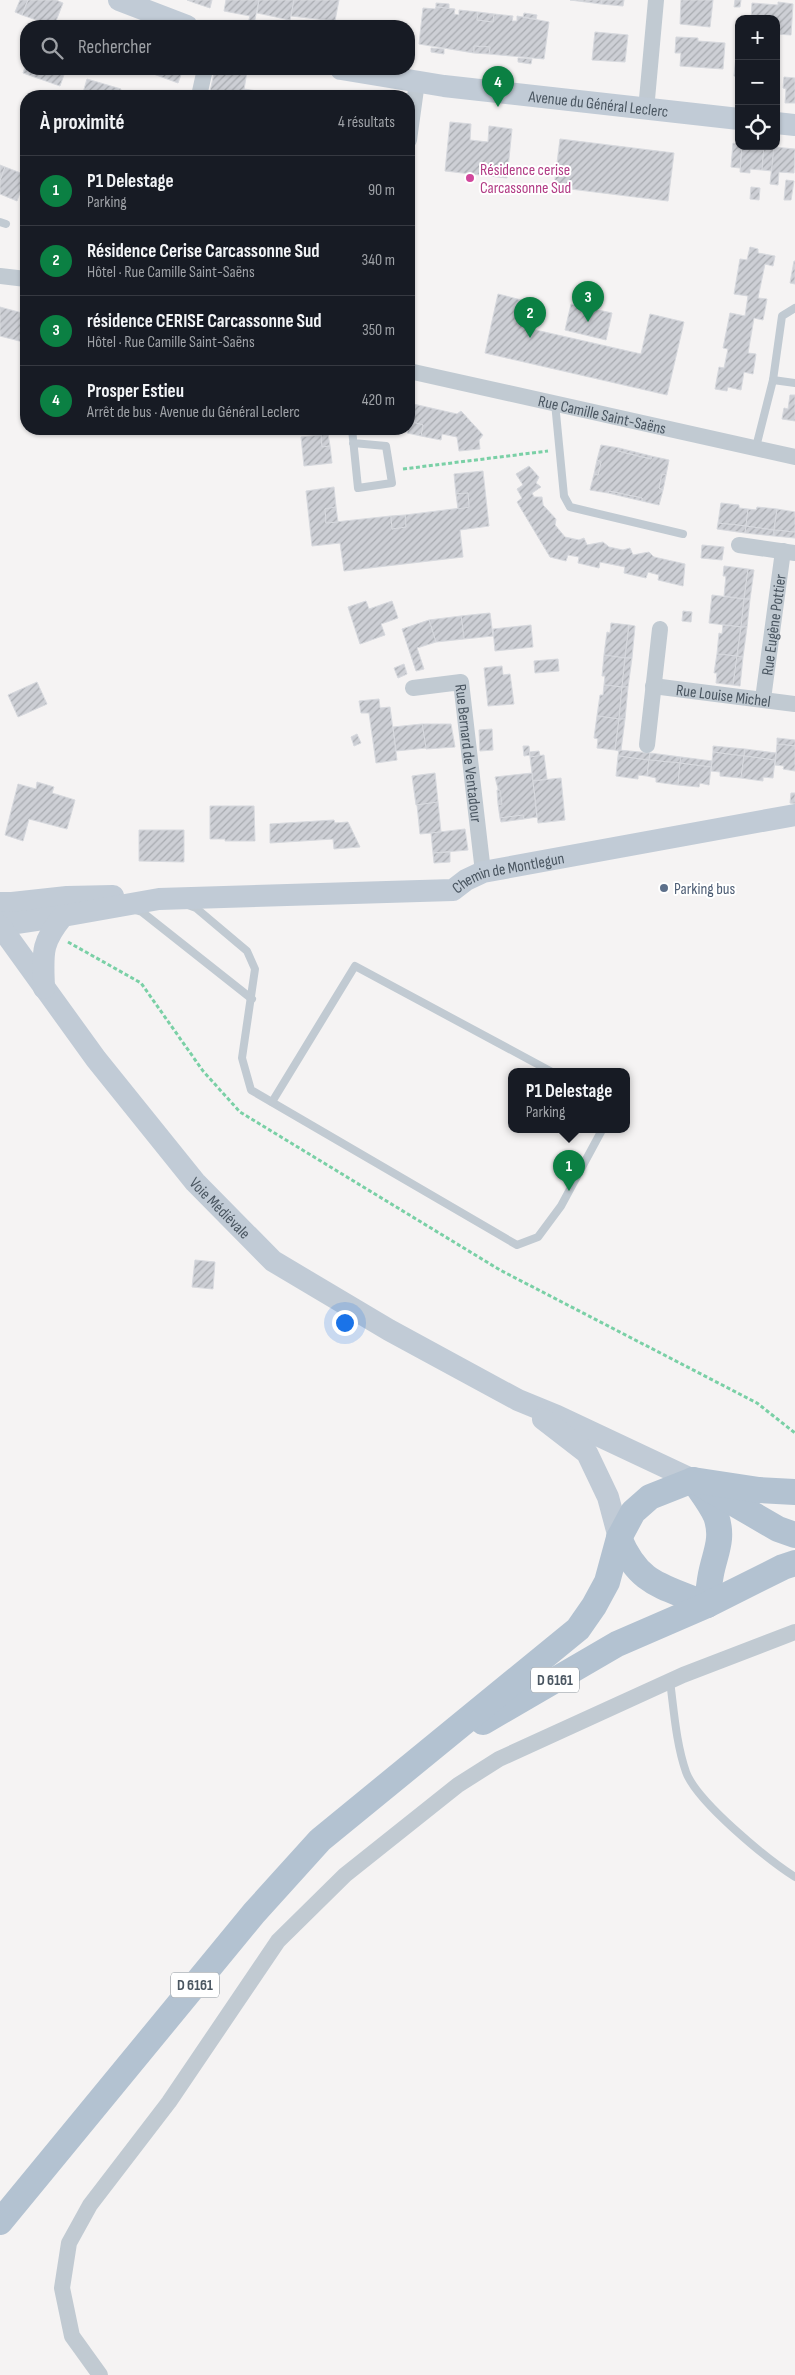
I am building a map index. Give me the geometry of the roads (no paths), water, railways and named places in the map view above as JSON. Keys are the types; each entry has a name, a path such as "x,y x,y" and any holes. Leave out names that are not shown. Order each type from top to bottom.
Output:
{"main road":[{"path":"409,1766 578,1629 594,1606 607,1582 619,1538 633,1512 650,1497 693,1480 759,1490 795,1492"},
{"path":"693,1480 778,1529 795,1536"},
{"path":"619,1538 628,1558 640,1573 653,1583 707,1605 711,1572 718,1554 719,1535 716,1518 709,1503 693,1480"},
{"name":"D 6161","path":"0,2222 254,1913 320,1840 409,1766 617,1644 707,1605 783,1567 795,1563"}],"street":[{"path":"119,0 171,20"},
{"path":"646,110 656,0"},
{"path":"200,90 204,75"},
{"name":"Avenue du Général Leclerc","path":"376,75 417,82 646,110 735,119"},
{"path":"415,96 417,82"},
{"path":"780,123 795,125"},
{"path":"0,276 20,278"},
{"name":"Rue Camille Saint-Saëns","path":"415,372 795,457"},
{"path":"739,545 789,552"},
{"name":"Rue Eugène Pottier","path":"763,700 789,552"},
{"path":"647,745 660,629"},
{"name":"Rue Bernard de Ventadour","path":"413,688 461,682 483,872"},
{"name":"Rue Louise Michel","path":"653,686 795,704"},
{"name":"Chemin de Montlegun","path":"0,903 19,903 67,897 110,896 164,899 453,890 466,880 483,872 795,815"},
{"name":"Chemin de Montlegun","path":"0,922 16,923 164,899"},
{"path":"44,988 43,949 50,932 62,916"},
{"name":"Voie Médiévale","path":"0,926 96,1059 195,1182 273,1261 389,1330 518,1400"},
{"path":"518,1400 557,1416 693,1480"},
{"path":"518,1400 587,1453 608,1497 619,1538"},
{"path":"100,2375 72,2336 62,2288 69,2243 90,2205 169,2102 278,1941 344,1875 458,1785 499,1758 670,1681 795,1632"}],"lane":[{"path":"756,447 773,380 782,316 795,308"},
{"path":"773,380 795,383"},
{"path":"555,402 564,496 570,507 683,534"},
{"path":"352,435 353,443 358,488 392,483 386,446 353,443"},
{"path":"164,899 196,908 247,951 255,969 242,1058 251,1090 517,1245 538,1237 561,1206 600,1133"},
{"path":"118,905 142,912 252,999"},
{"path":"272,1102 355,966 545,1068"},
{"path":"670,1681 678,1738 686,1773 704,1801 779,1866 795,1877"}],"place":[{"name":"Prosper Estieu","path":"498,107"},
{"name":"Résidence cerise Carcassonne Sud","path":"470,178"},
{"name":"résidence CERISE Carcassonne Sud","path":"588,322"},
{"name":"Résidence Cerise Carcassonne Sud","path":"530,338"},
{"name":"Parking bus","path":"664,888"},
{"name":"P1 Delestage","path":"569,1191"}]}
